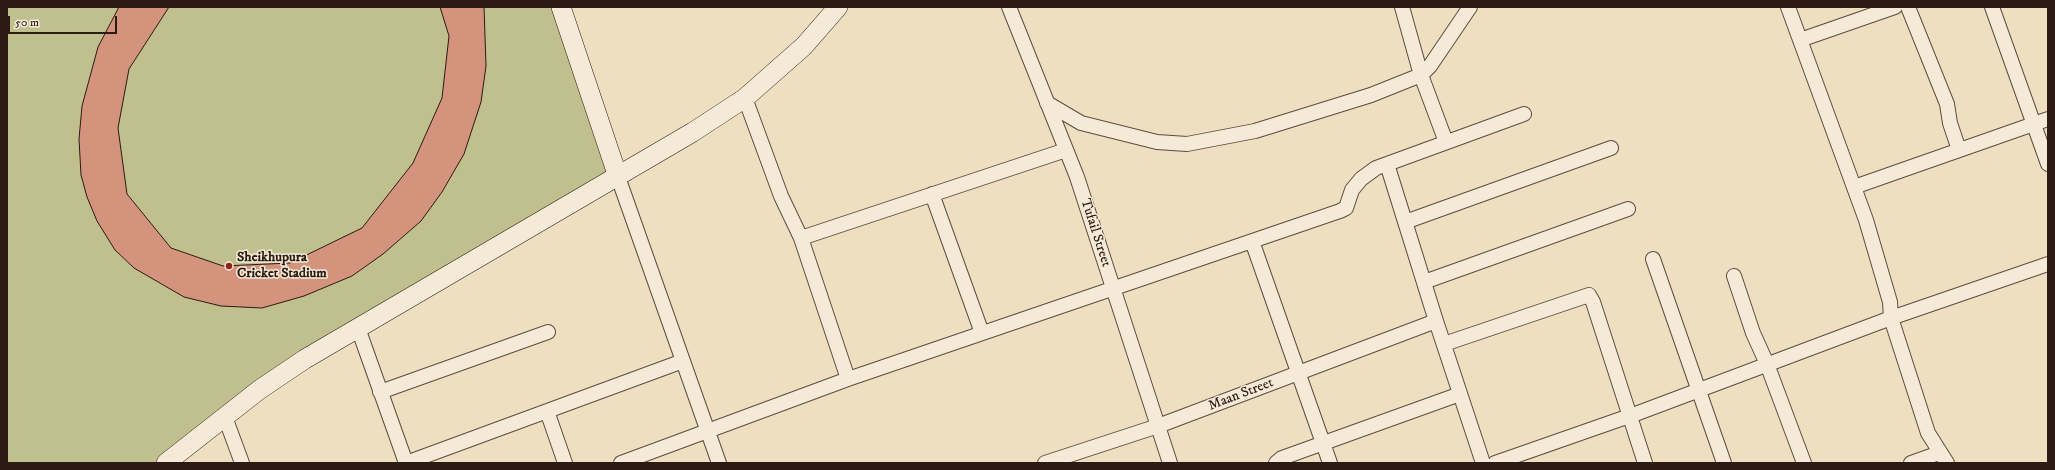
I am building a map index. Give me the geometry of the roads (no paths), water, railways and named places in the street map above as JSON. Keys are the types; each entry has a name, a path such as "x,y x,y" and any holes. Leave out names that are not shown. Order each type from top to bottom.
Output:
{"street":[{"path":"561,7 618,177 719,463"},
{"path":"166,463 259,390 358,328 693,132 744,98 804,46 838,7"},
{"name":"Tufail Street","path":"1009,7 1077,177 1170,463"},
{"path":"1402,7 1421,75 1446,142"},
{"path":"1047,103 1081,123 1157,142 1187,144 1255,131 1308,116 1371,95 1421,75 1430,66 1470,7"},
{"path":"1788,7 1881,267 1890,302 1891,318 1928,433 1943,458 1911,463"},
{"path":"1800,40 1895,7"},
{"path":"1908,7 1947,104 1950,123 1959,150"},
{"path":"1992,7 2048,164"},
{"path":"744,98 781,196 801,238 848,379"},
{"path":"621,463 848,379 1340,211 1346,208 1352,190 1361,179 1372,170 1524,114"},
{"path":"1854,188 2048,119"},
{"path":"1406,222 1611,148"},
{"path":"801,238 1066,150"},
{"path":"1388,164 1436,321 1483,463"},
{"path":"932,194 982,333"},
{"path":"1424,282 1628,209"},
{"path":"1252,241 1330,463"},
{"path":"1653,259 1697,391 1724,463"},
{"path":"1495,463 1629,416 1891,318 2048,264"},
{"path":"1734,276 1753,333 1767,364 1804,463"},
{"path":"1444,344 1589,295 1593,302 1645,463"},
{"name":"Maan Street","path":"1045,463 1158,426 1436,321"},
{"path":"358,328 406,463 683,361"},
{"path":"380,392 548,332"},
{"path":"1276,463 1282,458 1460,394"},
{"path":"547,411 565,463"},
{"path":"225,417 242,463"}],"place":[{"name":"Sheikhupura Cricket Stadium","path":"229,266"}]}
